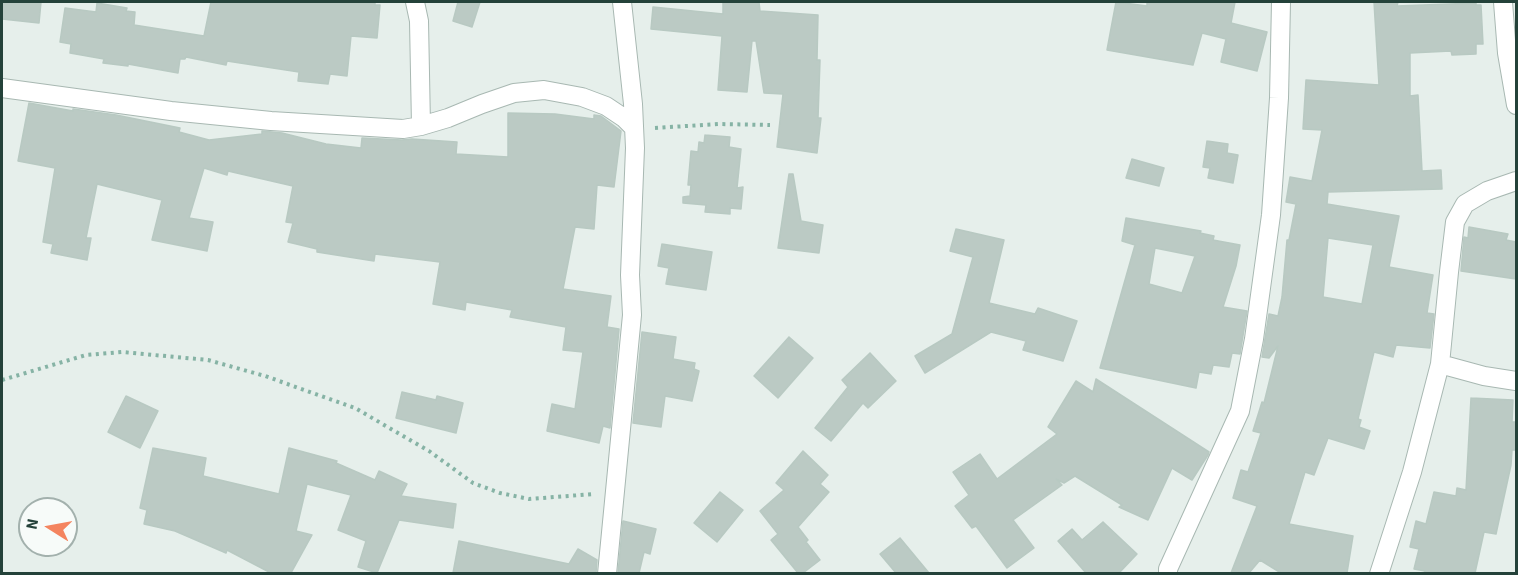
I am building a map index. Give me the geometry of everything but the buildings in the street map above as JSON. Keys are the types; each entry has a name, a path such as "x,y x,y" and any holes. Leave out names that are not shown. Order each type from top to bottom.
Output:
{"street":[{"path":"415,2 419,21 421,126"},
{"path":"607,573 632,315 630,275 635,148 633,104 622,2"},
{"path":"1167,573 1240,411 1263,284 1271,215 1279,98 1281,2"},
{"path":"1503,2 1507,53 1516,105"},
{"path":"2,88 171,111 272,121 403,129 448,118 514,93 544,90 582,97 606,106 634,128"},
{"path":"1379,573 1412,472 1440,364 1455,222 1465,204 1486,191 1516,181"},
{"path":"1440,364 1484,376 1516,381"}],"path":[{"path":"634,128 718,124 770,125"},
{"path":"2,380 86,355 122,352 208,360 265,376 355,408 429,450 473,483 500,493 530,499 615,491"}]}
